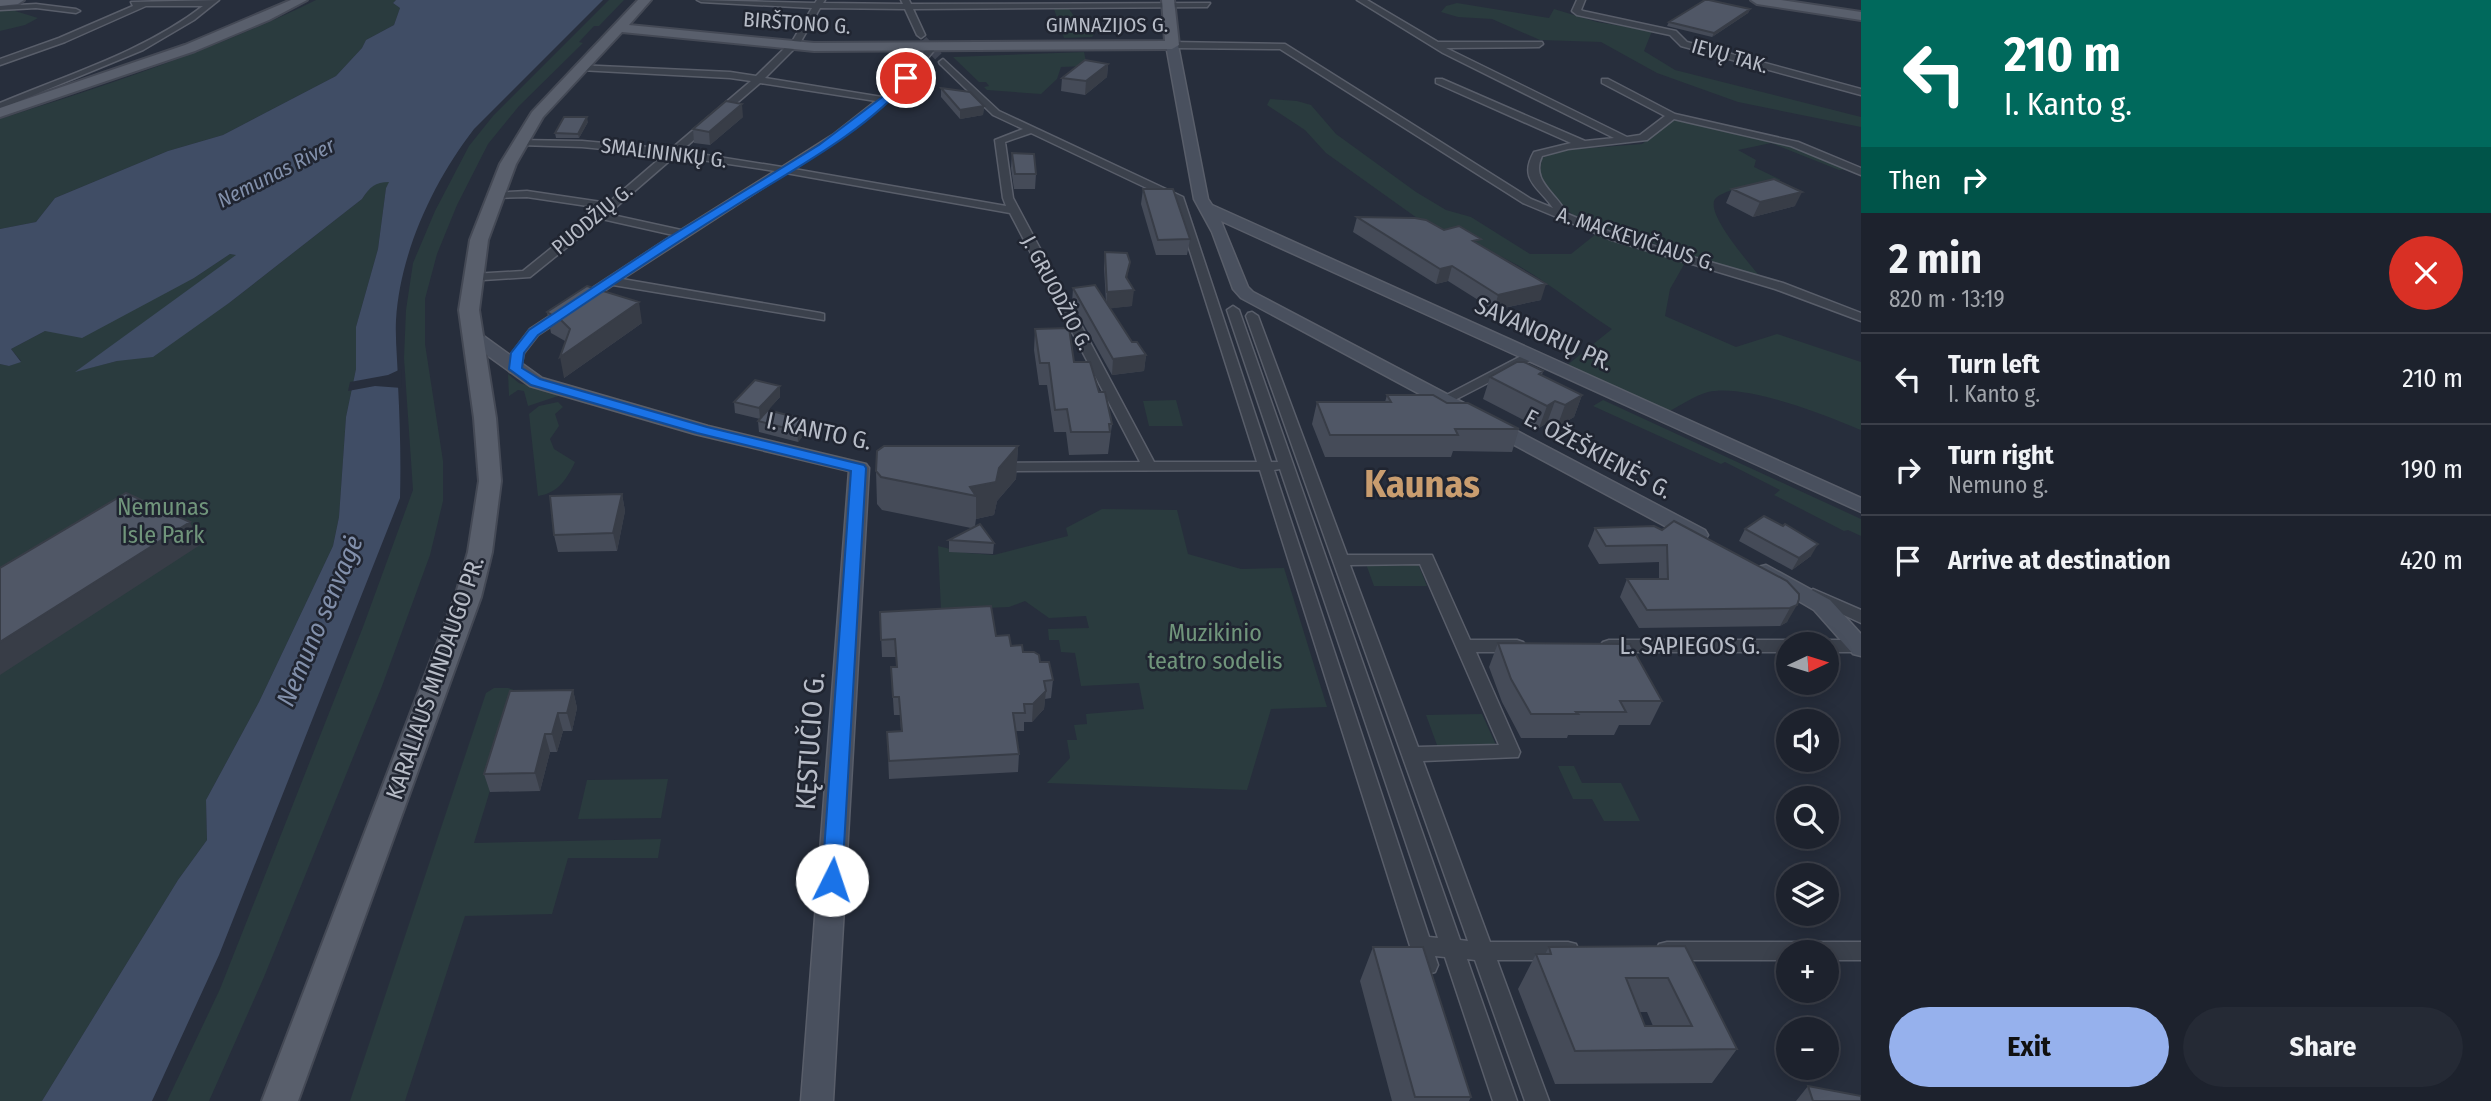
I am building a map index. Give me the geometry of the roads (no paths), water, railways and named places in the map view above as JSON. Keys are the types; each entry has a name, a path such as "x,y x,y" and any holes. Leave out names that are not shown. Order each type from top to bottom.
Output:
{"main road":[{"path":"0,2 18,0"},
{"path":"0,113 217,38 301,0"},
{"name":"KARALIAUS MINDAUGO PR.","path":"280,1101 476,569 490,481 485,418 469,310 479,240 520,142 537,116 645,0"},
{"path":"1757,0 1861,16"},
{"path":"1101,45 1158,25 1168,1"},
{"path":"1158,25 1171,45"},
{"name":"BIRŠTONO G.","path":"619,28 932,48"},
{"name":"GIMNAZIJOS G.","path":"932,48 1171,45"}],"street":[{"path":"701,0 819,3 1074,0 1168,1 1207,5"},
{"path":"1361,0 1410,27 1435,45 1628,141"},
{"name":"IEVŲ TAK.","path":"1581,0 1576,11 1580,13 1673,33 1684,44 1861,92"},
{"path":"121,3 214,1"},
{"path":"0,106 173,31 214,1"},
{"name":"PUODŽIŲ G.","path":"472,278 526,274 758,79 797,40 819,3"},
{"path":"906,3 921,35"},
{"path":"0,62 62,40 144,4"},
{"path":"0,8 76,11"},
{"path":"1435,45 1539,44"},
{"path":"1171,45 1201,200 1224,245 1233,239 1262,235"},
{"name":"GIMNAZIJOS G.","path":"1171,45 1282,46"},
{"name":"A. MACKEVIČIAUS G.","path":"1282,46 1500,186 1556,214 1616,237 1779,286 1861,317"},
{"path":"515,369 518,353 534,332 682,234 822,147 885,100 932,48"},
{"path":"943,62 996,113 1180,199 1213,303 1235,317 1296,466 1342,564 1537,1101"},
{"path":"580,68 704,73 885,100"},
{"path":"81,71 104,79"},
{"path":"1439,80 1583,144"},
{"path":"1605,81 1672,116 1794,144 1861,172"},
{"path":"1556,214 1559,209 1557,205 1537,185 1533,177 1535,159 1545,151 1643,138 1672,116"},
{"name":"J. GRUODŽIO G.","path":"1031,130 1000,140 1005,181 1014,210 1058,297 1146,456 1148,467"},
{"name":"SMALININKŲ G.","path":"520,142 673,151 917,196 1014,210"},
{"path":"496,195 527,194 605,210 682,234"},
{"name":"SAVANORIŲ PR.","path":"1207,208 1861,506"},
{"name":"E. OŽEŠKIENĖS G.","path":"1224,245 1241,289 1259,302 1714,544"},
{"path":"610,281 820,317"},
{"path":"1235,317 1265,467 1291,568 1335,707 1431,978"},
{"name":"I. KANTO G.","path":"472,336 536,382 664,419 865,468"},
{"path":"1444,400 1529,356"},
{"path":"986,467 1296,466"},
{"path":"1296,466 1321,568 1505,1101"},
{"name":"KĘSTUČIO G.","path":"817,1101 865,468"},
{"path":"1291,568 1426,559 1511,752 1410,754"},
{"path":"1746,561 1822,605 1860,647"},
{"path":"1800,590 1824,598 1861,617"},
{"path":"1465,646 1532,646"},
{"name":"L. SAPIEGOS G.","path":"1586,646 1776,646"},
{"path":"1839,646 1860,647"},
{"path":"1335,707 1393,705"},
{"path":"1420,946 1482,951 1589,951"},
{"path":"1642,951 1861,951"}],"water":[{"path":"396,0 603,0 474,129 445,172 421,219 404,269 396,320 400,498 219,955 152,1101 42,1101 178,880 207,840 206,800 259,702 333,546 339,517 346,417 356,369 356,327 378,249 389,182 373,186 362,199 229,303 153,357 117,361 75,372 236,255 230,254 194,278 82,338 45,331 11,349 21,362 9,366 0,364 0,229 36,222 55,198 168,151 223,135 336,76 366,40 394,25 400,8 393,3"}],"tunnel":[{"path":"923,40 939,57"}],"district":[{"name":"Kaunas","path":"1422,484"}],"water label":[{"name":"Nemunas River","path":"276,173"},
{"name":"Nemuno senvagė","path":"320,621"}],"park label":[{"name":"Nemunas Isle Park","path":"163,521"},
{"name":"Muzikinio teatro sodelis","path":"1215,647"}]}
